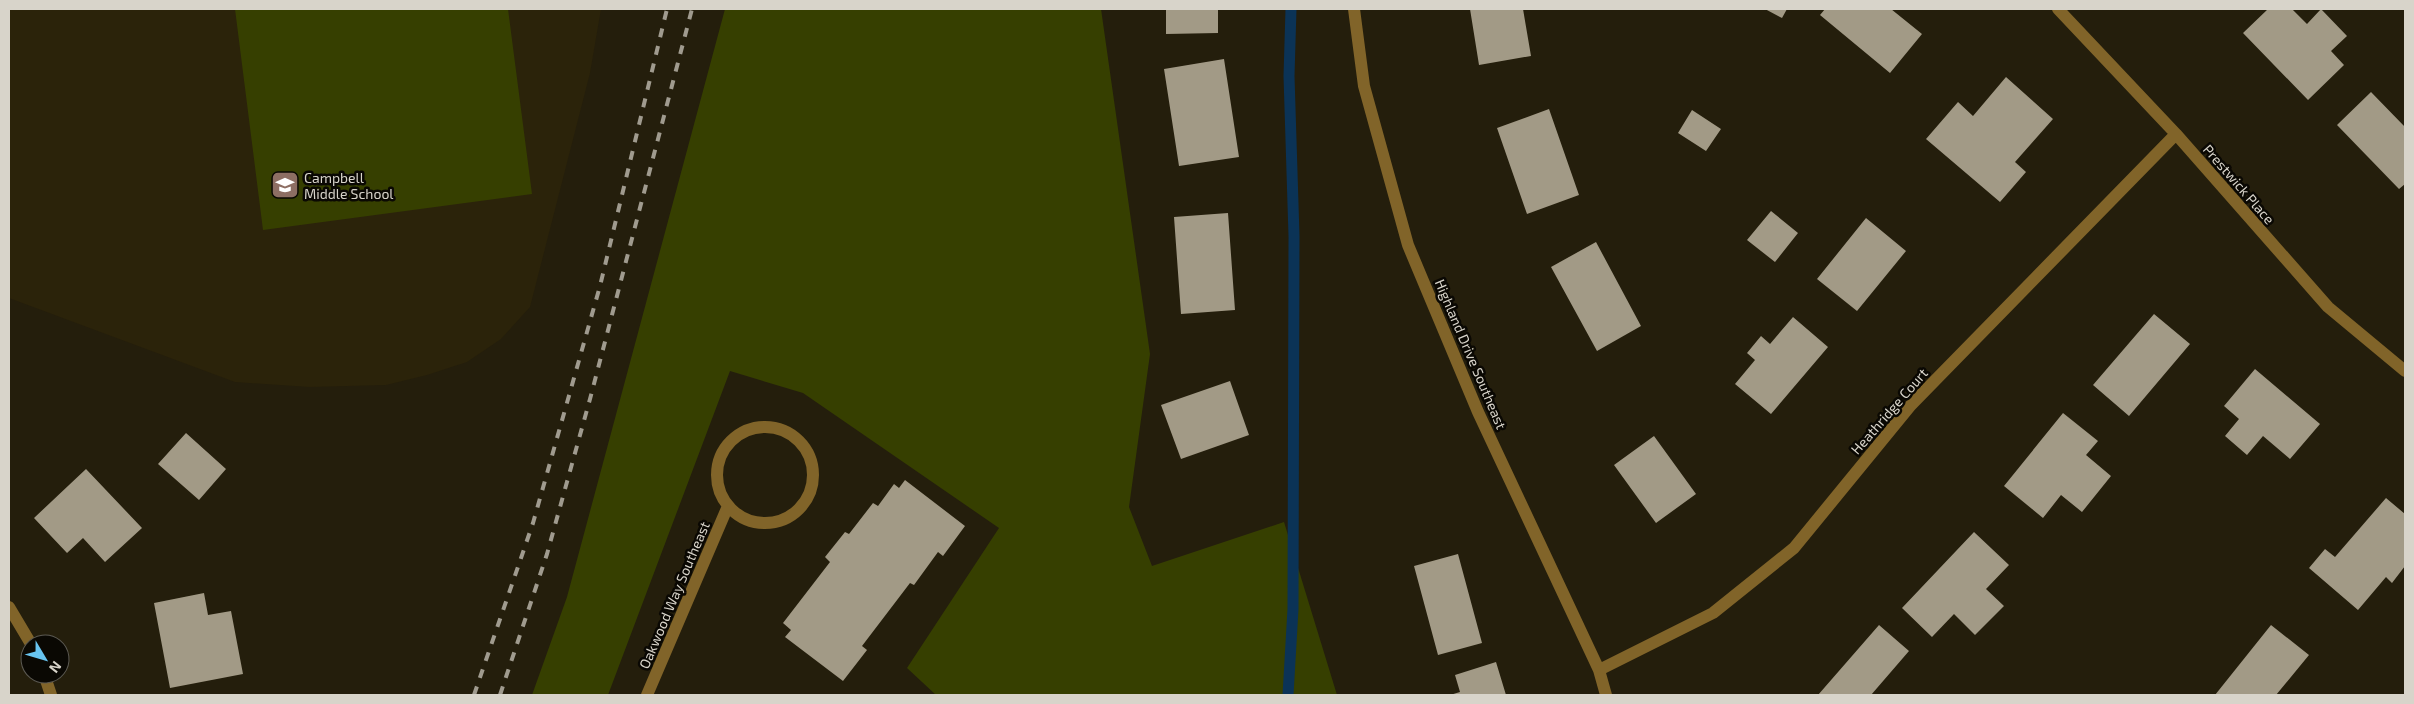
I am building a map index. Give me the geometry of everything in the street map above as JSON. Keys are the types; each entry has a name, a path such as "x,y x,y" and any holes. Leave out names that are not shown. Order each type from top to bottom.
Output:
{"street":[{"name":"Highland Drive Southeast","path":"1354,9 1364,86 1408,245 1478,412 1598,670 1606,695"},
{"name":"Prestwick Place","path":"2058,9 2176,134 2328,307 2405,371"},
{"name":"Heathridge Court","path":"1598,670 1714,613 1794,548 1911,405 2176,134"},
{"path":"761,426 776,428 790,434 801,443 809,456 813,471 812,486 796,511 783,519 768,523 740,516 728,506 720,493 717,479 718,464 724,450 734,438 747,430 761,426"},
{"name":"Oakwood Way Southeast","path":"647,695 728,506"},
{"path":"9,607 25,634"}],"shaded area":[{"name":"Campbell Middle School","path":"9,9 601,9 590,73 530,307 501,339 467,362 427,375 386,385 310,387 235,382 9,298"}],"green space":[{"path":"235,9 508,9 532,194 263,230"},
{"path":"725,9 1101,9 1150,354 1129,507 1152,566 1284,522 1337,695 936,695 907,668 999,528 803,393 730,371 608,695 532,695 567,597"}],"building":[{"path":"1166,9 1218,9 1218,33 1166,34"},
{"path":"1470,9 1523,9 1531,56 1479,65"},
{"path":"1765,9 1787,9 1782,18"},
{"path":"1825,9 1891,9 1922,34 1890,73 1820,15"},
{"path":"2268,9 2292,9 2307,24 2321,9 2347,36 2331,51 2344,65 2308,100 2243,33"},
{"path":"1224,59 1239,157 1179,166 1164,69"},
{"path":"2006,77 2053,119 2015,162 2026,172 2000,202 1926,139 1958,102 1973,116"},
{"path":"2371,92 2405,127 2405,184 2399,189 2337,125"},
{"path":"1549,109 1579,195 1527,214 1497,128"},
{"path":"1692,110 1721,129 1706,151 1678,133"},
{"path":"1771,211 1798,233 1775,262 1747,240"},
{"path":"1228,213 1235,310 1181,314 1174,217"},
{"path":"1866,218 1906,251 1857,311 1817,279"},
{"path":"1596,242 1641,326 1597,351 1551,267"},
{"path":"2154,314 2190,344 2129,416 2093,385"},
{"path":"1793,317 1828,347 1771,414 1735,384 1755,360 1747,353 1761,336 1770,344"},
{"path":"2255,369 2320,424 2290,459 2263,436 2247,455 2225,436 2239,419 2224,406"},
{"path":"1230,381 1249,435 1181,459 1161,405"},
{"path":"2063,413 2098,441 2086,455 2111,476 2082,512 2061,495 2043,518 2004,486"},
{"path":"186,433 226,469 199,500 158,464"},
{"path":"1654,436 1696,494 1656,523 1614,465"},
{"path":"86,469 142,528 105,562 83,538 67,553 34,518"},
{"path":"905,480 965,526 943,556 938,552 914,585 910,583 862,646 867,650 843,681 785,637 791,630 783,623 830,562 825,557 845,532 849,534 873,503 878,506 894,484 899,488"},
{"path":"2386,498 2405,514 2405,566 2392,583 2386,577 2358,610 2309,568 2325,549 2335,557"},
{"path":"1974,532 2009,565 1986,589 2004,606 1975,635 1954,614 1932,637 1902,608"},
{"path":"1458,554 1482,643 1438,655 1414,566"},
{"path":"204,593 208,615 231,611 243,674 170,688 154,603"},
{"path":"1879,625 1909,651 1871,695 1818,695"},
{"path":"2271,625 2309,655 2276,695 2215,695"},
{"path":"1496,662 1506,695 1450,695 1460,692 1455,675"}],"waterway":[{"path":"1288,695 1293,609 1294,236 1289,76 1291,9"}],"railway":[{"path":"474,695 533,523 600,286 667,9"},
{"path":"500,695 547,554 590,399 692,9"}],"place":[{"name":"Campbell Middle School","path":"285,185"}]}
